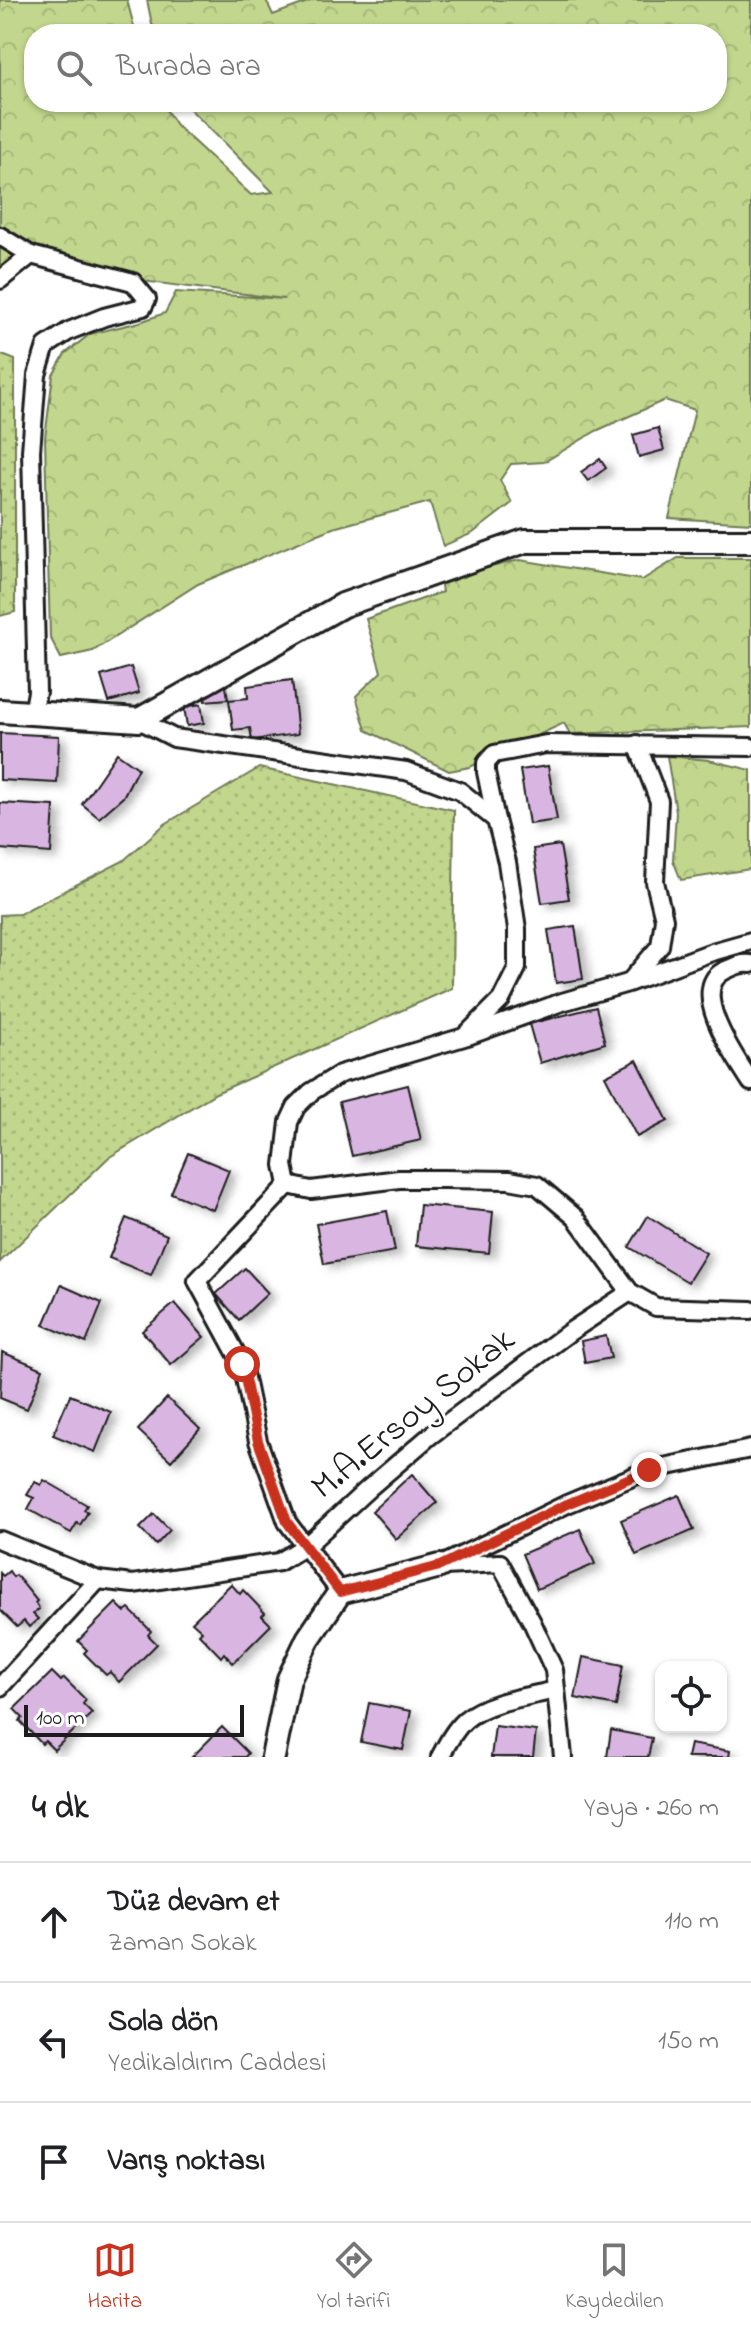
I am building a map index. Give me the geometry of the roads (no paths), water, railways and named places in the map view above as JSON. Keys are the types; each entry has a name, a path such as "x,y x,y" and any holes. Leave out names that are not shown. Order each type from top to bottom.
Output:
{"street":[{"path":"0,228 17,235 31,255"},
{"path":"0,236 31,255 133,282 147,299 143,307 104,317 69,331 46,346 37,375 31,451 37,692 33,713"},
{"path":"0,280 31,255"},
{"path":"139,720 343,605 525,541 751,541"},
{"path":"0,711 139,720 174,738 406,771 460,791 496,820"},
{"path":"464,1037 501,1000 517,968 515,916 507,862 486,772 486,763 494,754 546,744 751,747"},
{"path":"628,983 660,946 664,919 655,882 659,801 637,744"},
{"path":"288,1185 284,1165 289,1122 296,1107 311,1092 340,1074 464,1037 751,941"},
{"path":"751,964 742,963 720,972 712,983 711,1004 721,1032 751,1082"},
{"path":"288,1185 311,1190 399,1179 509,1180 537,1185 576,1218 630,1292 656,1307 751,1310"},
{"path":"288,1185 197,1281 242,1364 258,1441 287,1522 340,1592"},
{"name":"M.A.Ersoy Sokak","path":"0,1540 98,1580 133,1584 279,1562 307,1545 431,1435 571,1331 630,1292"},
{"path":"273,1757 289,1679 308,1639 340,1592 440,1566 567,1504 649,1470 751,1449"},
{"path":"440,1566 500,1563 554,1670 563,1757"},
{"path":"0,1687 98,1580"},
{"path":"440,1757 465,1720 487,1708 556,1690"}]}
